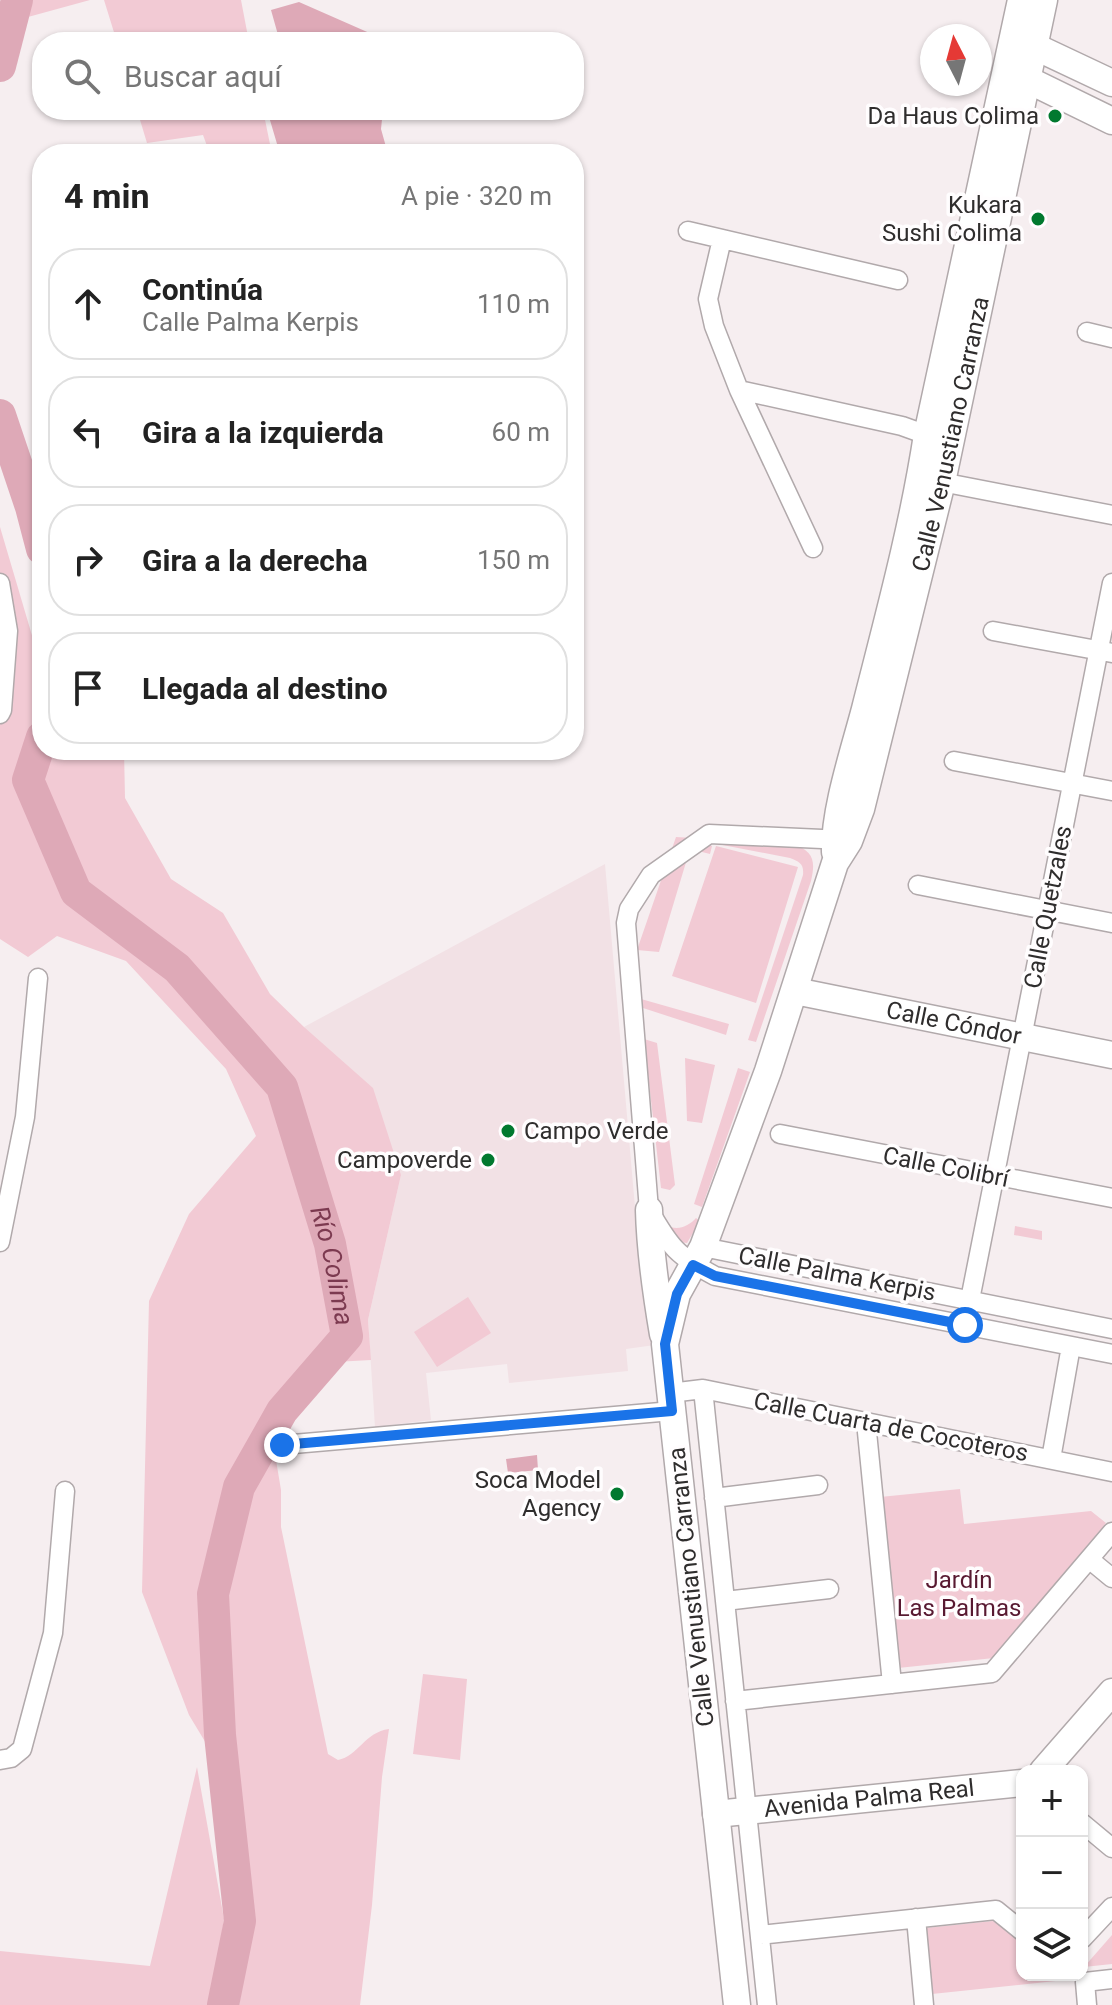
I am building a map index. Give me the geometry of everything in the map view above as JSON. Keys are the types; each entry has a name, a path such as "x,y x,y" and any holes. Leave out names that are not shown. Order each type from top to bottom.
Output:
{"street":[{"name":"Calle Venustiano Carranza","path":"1021,0 1024,41"},
{"name":"Calle Venustiano Carranza","path":"737,2005 665,1344 677,1294 698,1256 768,1071 839,848 841,802 868,740 931,480 938,424 1024,41 1044,0"},
{"path":"1024,41 1112,83"},
{"path":"1017,75 1112,121"},
{"path":"688,231 898,280"},
{"path":"722,239 708,299 714,326 739,390 813,548"},
{"path":"1087,332 1112,338"},
{"path":"739,390 902,426 938,424"},
{"path":"931,480 1112,515"},
{"path":"0,583 8,631 0,714"},
{"name":"Calle Quetzales","path":"965,1325 1072,783 1105,652 1112,583"},
{"path":"993,631 1105,652"},
{"path":"954,761 1112,791"},
{"path":"665,1344 650,1239 626,923 629,909 651,875 709,834 839,848"},
{"path":"918,885 1112,923"},
{"path":"0,1242 25,1117 38,978"},
{"name":"Calle Cóndor","path":"795,991 1112,1055"},
{"name":"Calle Colibrí","path":"780,1134 1112,1198"},
{"path":"649,1210 668,1244 698,1256"},
{"name":"Calle Palma Kerpis","path":"698,1256 970,1300 1112,1329"},
{"name":"Calle Palma Kerpis","path":"698,1256 715,1276 1112,1354"},
{"path":"1051,1459 1071,1346"},
{"name":"Calle Venustiano Carranza","path":"703,1389 767,2005"},
{"name":"Calle Cuarta de Cocoteros","path":"282,1445 671,1402 703,1389 1112,1472"},
{"path":"866,1422 892,1684"},
{"path":"714,1498 818,1485"},
{"path":"0,1760 11,1758 22,1749 53,1633 65,1491"},
{"path":"735,1701 992,1673 1089,1559 1109,1543"},
{"path":"1089,1559 1112,1578"},
{"path":"725,1601 829,1589"},
{"path":"1048,1765 1112,1692"},
{"path":"1070,1765 1112,1719"},
{"name":"Avenida Palma Real","path":"747,1818 1016,1784"},
{"name":"Avenida Palma Real","path":"717,1820 1016,1796"},
{"path":"1088,1828 1112,1848"},
{"path":"1088,1933 1112,1907"},
{"path":"760,1935 996,1910 1016,1926"},
{"path":"916,1918 924,2005"},
{"path":"1088,1979 1112,1979"},
{"path":"1081,1981 1087,2005"}],"shaded area":[{"path":"299,2 367,32 277,32 271,10"},
{"path":"270,120 382,120 385,144 277,144"},
{"name":"Campo Verde","path":"605,864 637,1230 655,1345 626,1349 628,1371 509,1383 507,1364 426,1373 431,1420 375,1427 368,1320 401,1175 304,1027"},
{"path":"537,1455 538,1470 508,1473 506,1459"}],"green space":[{"path":"33,0 90,0 28,17"},
{"path":"104,0 241,0 247,32 114,32"},
{"path":"140,120 265,120 270,144 206,144 203,135 147,143"},
{"path":"0,527 32,635 32,760 124,760 125,798 171,879 223,913 270,994 373,1088 401,1175 368,1320 371,1360 335,1362 272,1436 281,1490 281,1527 328,1754 338,1760 345,1758 374,1735 389,1729 360,2005 239,2005 254,1918 236,1793 189,1715 142,1592 149,1301 189,1214 256,1136 226,1069 126,961 57,936 28,957 0,939"},
{"path":"676,837 793,844 811,857 811,881 756,1042 748,1040 803,875 802,866 790,858 686,838 712,846 710,854 690,849 659,952 637,950"},
{"path":"716,846 798,867 756,1003 672,976"},
{"path":"641,999 729,1024 726,1035 643,1008"},
{"path":"644,1039 657,1043 675,1185 670,1190 661,1188"},
{"path":"685,1058 715,1065 702,1123 687,1121"},
{"path":"738,1068 750,1072 702,1207 694,1204"},
{"path":"696,1218 700,1221 687,1243 679,1242 671,1227 685,1226"},
{"path":"1015,1226 1042,1231 1042,1240 1014,1235"},
{"path":"468,1297 491,1333 437,1367 414,1332"},
{"name":"Jardín Las Palmas","path":"960,1489 964,1524 1091,1511 1106,1523 994,1658 898,1668 880,1497"},
{"path":"423,1674 467,1679 460,1760 413,1754"},
{"path":"197,1767 224,1919 211,2005 0,2005 0,1951 150,1966"},
{"path":"993,1921 1016,1938 1016,1981 1055,1981 932,1994 926,1928"},
{"path":"1112,1935 1112,1964 1088,1967 1088,1962"}],"waterway":[{"name":"Río Colima","path":"0,66 17,0"},
{"name":"Río Colima","path":"0,415 32,511"},
{"name":"Río Colima","path":"35,760 28,780 76,892 177,968 282,1087 330,1244 347,1336 282,1411 239,1487 213,1594 220,1735 240,1921 223,2005"}],"place":[{"name":"Da Haus Colima","path":"1055,116"},
{"name":"Kukara Sushi Colima","path":"1038,219"},
{"name":"Campo Verde","path":"508,1131"},
{"name":"Campoverde","path":"488,1160"},
{"name":"Soca Model Agency","path":"617,1494"}],"route":[{"path":"282,1445 672,1411 665,1344 677,1294 693,1265 715,1276 965,1325"}]}
